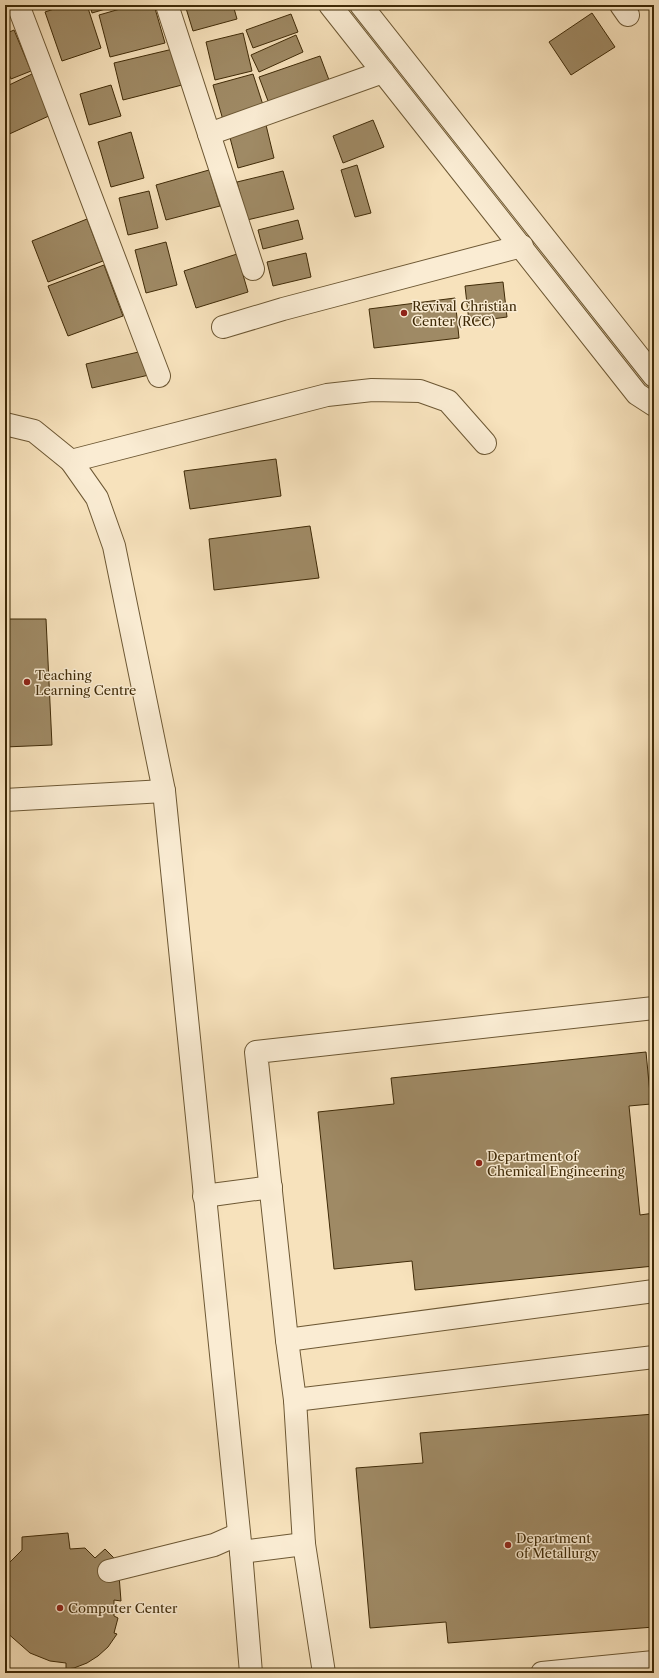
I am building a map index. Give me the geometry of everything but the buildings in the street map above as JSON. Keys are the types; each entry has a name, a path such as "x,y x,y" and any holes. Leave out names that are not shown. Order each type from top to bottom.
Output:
{"street":[{"path":"18,5 159,376"},
{"path":"167,5 253,269"},
{"path":"330,5 522,246 637,394 654,405"},
{"path":"361,5 654,376"},
{"path":"209,134 383,72"},
{"path":"421,119 440,105"},
{"path":"223,327 283,309 522,246"},
{"path":"71,461 328,394 372,390 420,391 448,401 484,443"},
{"path":"5,424 34,431 71,461 97,498 114,546 164,791 240,1543 251,1673"},
{"path":"5,800 164,791"},
{"path":"324,1673 304,1544 295,1400 287,1340 256,1052 654,1008"},
{"path":"204,1196 271,1187"},
{"path":"287,1340 654,1291"},
{"path":"295,1400 654,1357"},
{"path":"109,1571 214,1545 240,1543 304,1544"},
{"path":"542,1673 654,1662"}],"place":[{"name":"Revival Christian Center (RCC)","path":"404,313"},
{"name":"Teaching Learning Centre","path":"27,682"},
{"name":"Department of Chemical Engineering","path":"479,1163"},
{"name":"Department of Metallurgy","path":"508,1545"},
{"name":"Computer Center","path":"60,1608"}]}
